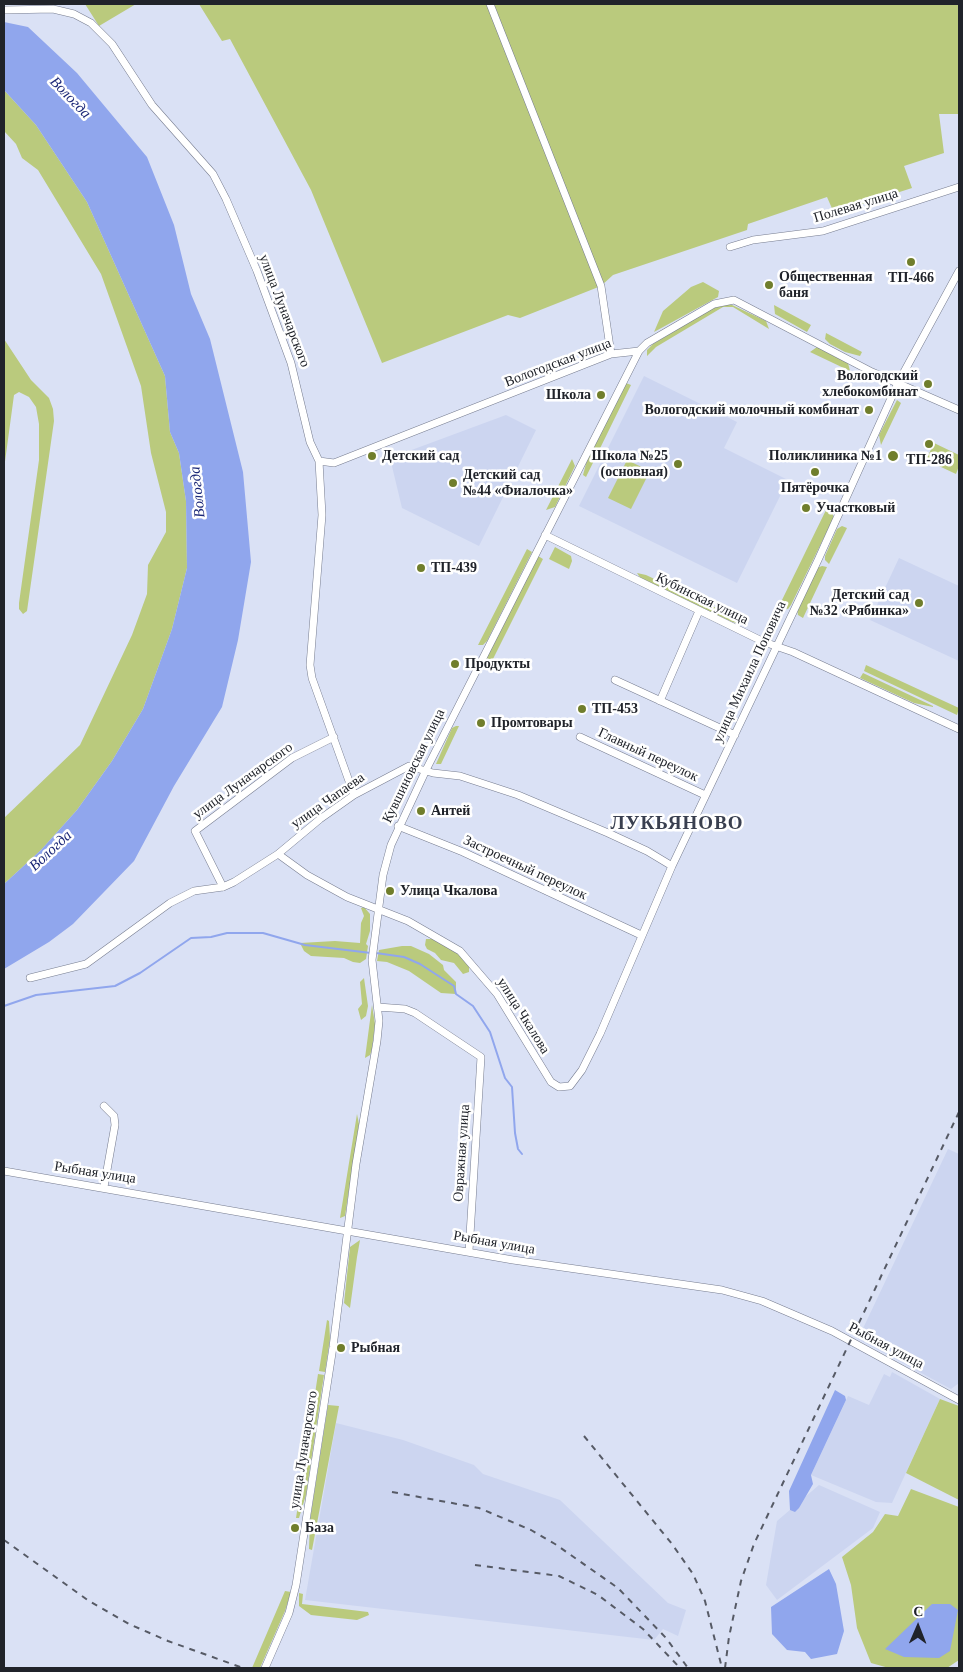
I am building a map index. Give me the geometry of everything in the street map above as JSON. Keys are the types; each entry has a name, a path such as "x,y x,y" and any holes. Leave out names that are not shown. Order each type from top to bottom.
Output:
{"street":[{"path":"490,4 601,286 612,354"},
{"name":"улица Луначарского","path":"6,10 53,9 74,14 91,23 112,44 152,105 213,174 258,271 296,378 310,442 319,462 322,516 310,665 312,678 354,795"},
{"name":"Полевая улица","path":"730,248 753,240 823,231 959,187"},
{"name":"улица Михаила Поповича","path":"570,1086 582,1070 600,1034 672,866 837,520 898,383 959,271"},
{"path":"639,351 647,343 714,304 734,300 872,372 959,410"},
{"name":"Вологодская улица","path":"319,462 342,460 612,354 639,351"},
{"name":"Кувшиновская улица","path":"348,1230 356,1164 377,1047 378,1007 372,960 386,860 398,826 639,351"},
{"name":"Кубинская улица","path":"545,535 698,611 793,652 959,729"},
{"path":"660,701 698,611"},
{"path":"615,680 734,735"},
{"name":"улица Луначарского","path":"222,887 196,831 292,758 334,737"},
{"name":"Главный переулок","path":"580,737 705,795"},
{"name":"улица Чапаева","path":"30,978 86,964 170,903 194,891 222,887 278,854 320,818 354,795 404,767 413,766 433,773 460,776 518,795 608,833 647,851 672,866"},
{"name":"Застроечный переулок","path":"398,826 463,852 641,935"},
{"name":"улица Чкалова","path":"278,854 307,875 347,897 408,920 464,955 497,994 551,1082 559,1088 570,1086"},
{"name":"Овражная улица","path":"378,1007 415,1013 481,1057 469,1251"},
{"path":"104,1106 114,1116 116,1125 104,1187"},
{"name":"Рыбная улица","path":"4,1171 552,1266 722,1290 748,1297 832,1331 959,1400"},
{"name":"улица Луначарского","path":"265,1668 289,1613 296,1585 334,1347 348,1230"}],"shaded area":[{"name":"Школа №25 (основная)","path":"644,376 737,422 724,448 788,480 737,583 579,506"},
{"name":"Детский сад №44 «Фиалочка»","path":"506,415 536,430 479,546 402,508 390,458"},
{"name":"Детский сад №32 «Рябинка»","path":"899,558 959,586 959,661 870,620"},
{"path":"948,1149 959,1154 959,1383 951,1389 858,1339"},
{"path":"892,1372 940,1399 892,1503 876,1502 811,1475 848,1396 869,1405 884,1374 890,1377"},
{"path":"336,1423 403,1440 474,1465 483,1474 560,1500 668,1603 686,1610 678,1636 663,1629 654,1640 305,1600"},
{"path":"819,1485 880,1512 873,1528 777,1600 766,1585 777,1521"}],"green space":[{"path":"85,4 136,4 99,26"},
{"path":"199,4 959,4 959,114 939,114 944,153 904,166 912,188 834,213 827,197 748,224 747,230 613,275 601,286 520,318 508,315 382,363 311,190 230,39 222,41"},
{"path":"4,90 36,125 87,202 165,376 170,432 179,453 186,501 187,568 172,629 143,709 112,761 77,810 41,850 4,884 4,818 80,745 132,635 147,594 148,565 166,532 166,512 151,453 141,386 101,274 38,170 22,158 16,144 4,131"},
{"path":"703,282 719,291 718,297 654,332 663,311 691,287"},
{"path":"730,304 766,321 769,329 733,307 723,307 656,347 647,356 647,350 653,344 713,308"},
{"path":"774,305 811,325 807,332 775,314"},
{"path":"826,333 862,352 860,356 845,352 830,344 825,339"},
{"path":"4,339 31,380 49,398 53,409 54,421 27,611 23,614 19,609 19,603 39,460 39,424 36,407 29,397 19,392 14,395 4,469"},
{"path":"817,347 848,363 850,371 810,352"},
{"path":"626,383 631,385 586,477 583,475 587,460"},
{"path":"897,400 901,403 881,445 879,435"},
{"path":"934,443 959,455 959,466 956,474 926,460"},
{"path":"572,459 575,466 555,507 546,510"},
{"path":"627,460 650,471 631,509 608,498"},
{"path":"826,510 833,514 833,519 791,605 788,609 782,608 781,602"},
{"path":"842,526 847,528 829,564 825,560 825,556 837,529"},
{"path":"555,547 571,556 572,561 569,569 549,559"},
{"path":"527,549 532,552 487,641 483,645 478,645"},
{"path":"538,556 543,559 492,661 486,658"},
{"path":"827,567 803,618 798,615 797,609 817,568"},
{"path":"637,573 646,575 740,619 737,623 732,622 641,579"},
{"path":"866,665 959,708 957,715 864,671"},
{"path":"863,673 933,707 914,703 860,678"},
{"path":"459,726 441,764 436,764 452,728"},
{"path":"364,907 370,914 370,931 366,944 368,946 366,959 360,963 344,958 311,956 304,951 300,943 335,941 360,943 361,923 364,916 361,908"},
{"path":"426,939 433,939 458,953 469,965 469,972 463,974 454,963 441,960 435,953 427,949 425,945"},
{"path":"411,946 429,954 443,965 444,970 456,982 456,994 441,993 409,971 387,962 377,961 379,950"},
{"path":"364,978 368,1006 366,1016 361,1020 358,1009 362,1004 360,982"},
{"path":"372,1005 375,1024 372,1049 370,1055 365,1058"},
{"path":"357,1114 359,1124 345,1216 340,1218"},
{"path":"360,1240 350,1308 344,1303 350,1247"},
{"path":"327,1320 329,1321 330,1339 325,1372 319,1371"},
{"path":"318,1374 324,1375 306,1495 299,1518 296,1518"},
{"path":"940,1399 959,1406 959,1500 906,1473"},
{"path":"328,1405 339,1406 312,1550 309,1549 310,1520"},
{"path":"911,1489 959,1507 959,1660 947,1668 889,1668 871,1663 857,1628 851,1585 842,1557 873,1532 885,1514 898,1516"},
{"path":"285,1591 291,1592 285,1611 260,1668 252,1668"},
{"path":"299,1593 303,1594 302,1604 368,1612 369,1615 357,1620 311,1615 299,1606"}],"water":[{"name":"Вологда","path":"4,22 28,27 77,73 147,157 174,225 191,294 210,339 243,472 251,562 238,640 222,707 174,786 134,861 73,924 49,942 4,969 4,884 41,850 77,810 112,761 143,709 172,629 187,568 186,501 179,453 170,432 165,376 87,202 36,125 4,90"},
{"path":"835,1390 845,1396 846,1400 811,1475 813,1484 795,1512 790,1510 789,1491"},
{"path":"829,1569 836,1584 844,1631 837,1654 811,1659 805,1652 787,1650 772,1634 771,1607"},
{"path":"932,1604 950,1604 958,1610 950,1651 939,1658 904,1657 885,1649"}],"waterway":[{"path":"4,1006 36,995 115,986 140,973 191,938 211,937 227,933 263,933 305,945 371,953"},
{"path":"376,953 404,957 420,964 454,986 456,994 473,1006 490,1032 505,1078 512,1087 515,1133 518,1149 522,1154"}],"railway":[{"path":"725,1668 729,1637 741,1581 754,1544 959,1112"},
{"path":"584,1436 672,1544 693,1574 705,1601 722,1668"},
{"path":"392,1492 479,1508 531,1530 555,1544 618,1588 666,1638 688,1668"},
{"path":"4,1540 89,1601 129,1624 168,1641 243,1668"},
{"path":"475,1565 559,1576 598,1595 643,1629 680,1668"}],"place":[{"name":"ТП-466","path":"911,262"},
{"name":"Общественная баня","path":"769,285"},
{"name":"Вологодский хлебокомбинат","path":"928,384"},
{"name":"Школа","path":"601,395"},
{"name":"Вологодский молочный комбинат","path":"869,410"},
{"name":"ТП-286","path":"929,444"},
{"name":"Детский сад","path":"372,456"},
{"name":"Поликлиника №1","path":"893,456"},
{"name":"Школа №25 (основная)","path":"678,464"},
{"name":"Пятёрочка","path":"815,472"},
{"name":"Детский сад №44 «Фиалочка»","path":"453,483"},
{"name":"Участковый","path":"806,508"},
{"name":"ТП-439","path":"421,568"},
{"name":"Детский сад №32 «Рябинка»","path":"919,603"},
{"name":"Продукты","path":"455,664"},
{"name":"ТП-453","path":"582,709"},
{"name":"Промтовары","path":"481,723"},
{"name":"Антей","path":"421,811"},
{"name":"Улица Чкалова","path":"390,891"},
{"name":"Рыбная","path":"341,1348"},
{"name":"База","path":"295,1528"}],"district":[{"name":"ЛУКЬЯНОВО","path":"677,824"}]}
